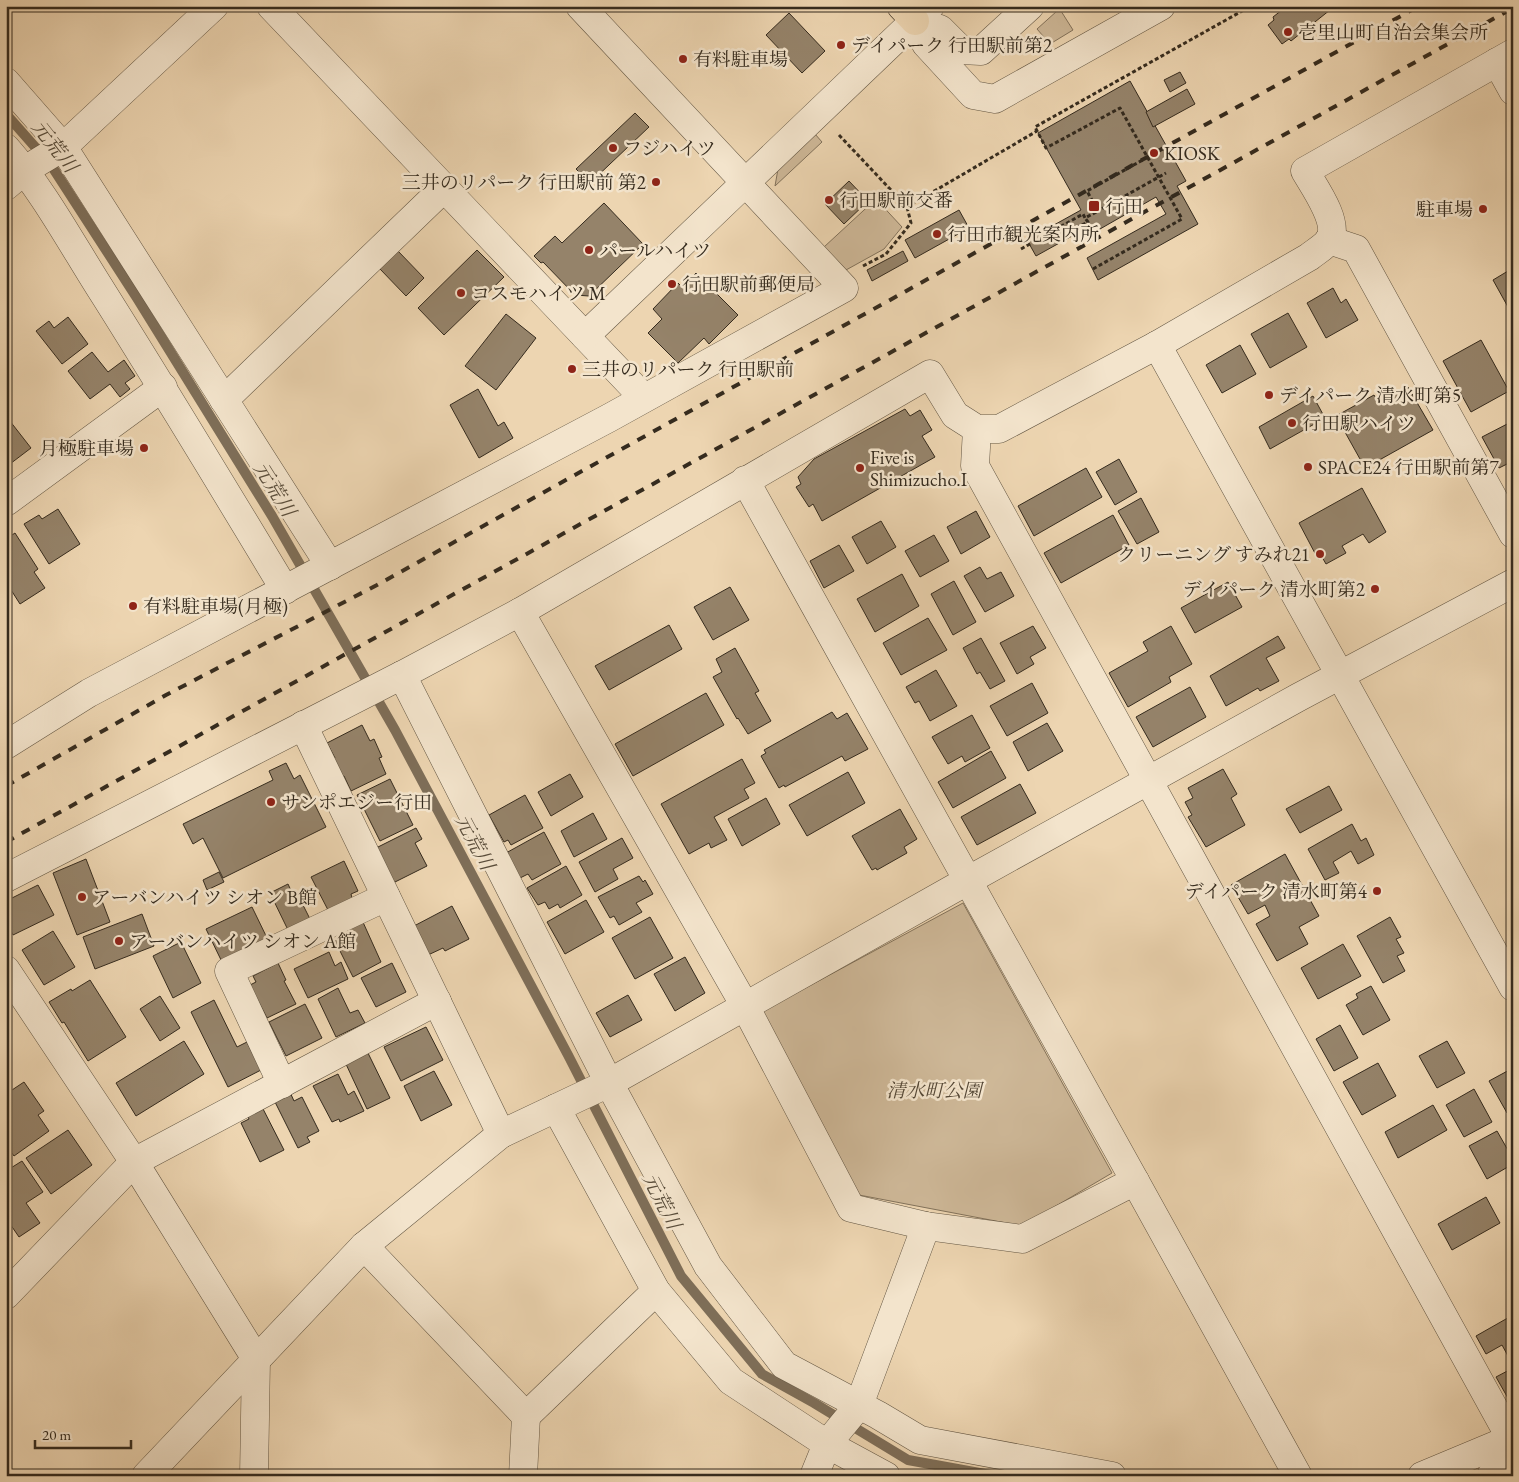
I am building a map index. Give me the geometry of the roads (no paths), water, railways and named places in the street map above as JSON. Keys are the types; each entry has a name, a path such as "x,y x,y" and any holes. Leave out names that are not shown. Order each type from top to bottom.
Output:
{"street":[{"path":"16,178 63,147 214,6"},
{"path":"271,6 644,398"},
{"path":"6,745 89,693 644,398 844,288 580,6"},
{"path":"916,11 940,29 961,50 981,51 1030,6"},
{"path":"916,11 926,44 973,95 995,99 1161,6"},
{"path":"585,336 818,113 916,11"},
{"path":"6,878 402,675 520,612 930,374 955,415 977,428 1000,430 1157,345 1309,258 1329,240 1332,226 1325,207 1305,171 1505,58 1513,91"},
{"path":"6,82 63,147 330,566"},
{"path":"6,148 16,178 163,387 285,590"},
{"path":"224,400 444,188"},
{"path":"1329,240 1356,249 1513,534"},
{"path":"1157,345 1513,987"},
{"path":"6,502 163,387"},
{"path":"977,428 975,466 1512,1438"},
{"path":"745,480 1136,1181 1298,1476"},
{"path":"146,1476 364,1246 501,1134 609,1083 1340,674 1513,583"},
{"path":"520,612 745,1006 851,1208 926,1226 1022,1239 1136,1181"},
{"path":"402,675 609,1083 708,1266 784,1365 920,1440 1112,1476"},
{"path":"303,726 501,1134"},
{"path":"282,1084 229,971 386,897"},
{"path":"6,970 134,1162 256,1358 254,1476"},
{"path":"6,1295 134,1162 437,1002"},
{"path":"556,1108 656,1290 731,1381 827,1444 886,1476"},
{"path":"814,1476 827,1444 859,1405 926,1226"},
{"path":"364,1246 526,1416"},
{"path":"523,1476 526,1416 656,1290"},
{"path":"1422,1476 1512,1438"},
{"path":"1491,1476 1512,1438"}],"waterway":[{"name":"元荒川","path":"6,114 51,165 137,298 272,516 395,730 568,1055 681,1276 762,1374 908,1460 996,1476"}],"railway":[{"path":"6,786 166,695 377,585 1419,6"},
{"path":"6,842 1513,8"}],"place":[{"name":"壱里山町自治会集会所","path":"1288,32"},
{"name":"デイパーク 行田駅前第2","path":"841,45"},
{"name":"有料駐車場","path":"683,59"},
{"name":"フジハイツ","path":"613,148"},
{"name":"KIOSK","path":"1154,153"},
{"name":"三井のリパーク 行田駅前 第2","path":"656,182"},
{"name":"行田駅前交番","path":"829,200"},
{"name":"行田","path":"1094,206"},
{"name":"駐車場","path":"1483,209"},
{"name":"行田市観光案内所","path":"937,234"},
{"name":"パールハイツ","path":"589,250"},
{"name":"行田駅前郵便局","path":"672,284"},
{"name":"コスモハイツ M","path":"461,293"},
{"name":"三井のリパーク 行田駅前","path":"572,369"},
{"name":"デイパーク 清水町第5","path":"1269,395"},
{"name":"行田駅ハイツ","path":"1292,423"},
{"name":"月極駐車場","path":"144,448"},
{"name":"SPACE24 行田駅前第7","path":"1308,467"},
{"name":"Five is Shimizucho.Ⅰ","path":"860,468"},
{"name":"クリーニング すみれ21","path":"1320,554"},
{"name":"デイパーク 清水町第2","path":"1375,589"},
{"name":"有料駐車場(月極)","path":"133,606"},
{"name":"サンポエジー行田","path":"271,802"},
{"name":"デイパーク 清水町第4","path":"1377,891"},
{"name":"アーバンハイツ シオン B館","path":"82,897"},
{"name":"アーバンハイツ シオン A館","path":"119,941"}],"park label":[{"name":"清水町公園","path":"934,1090"}]}
